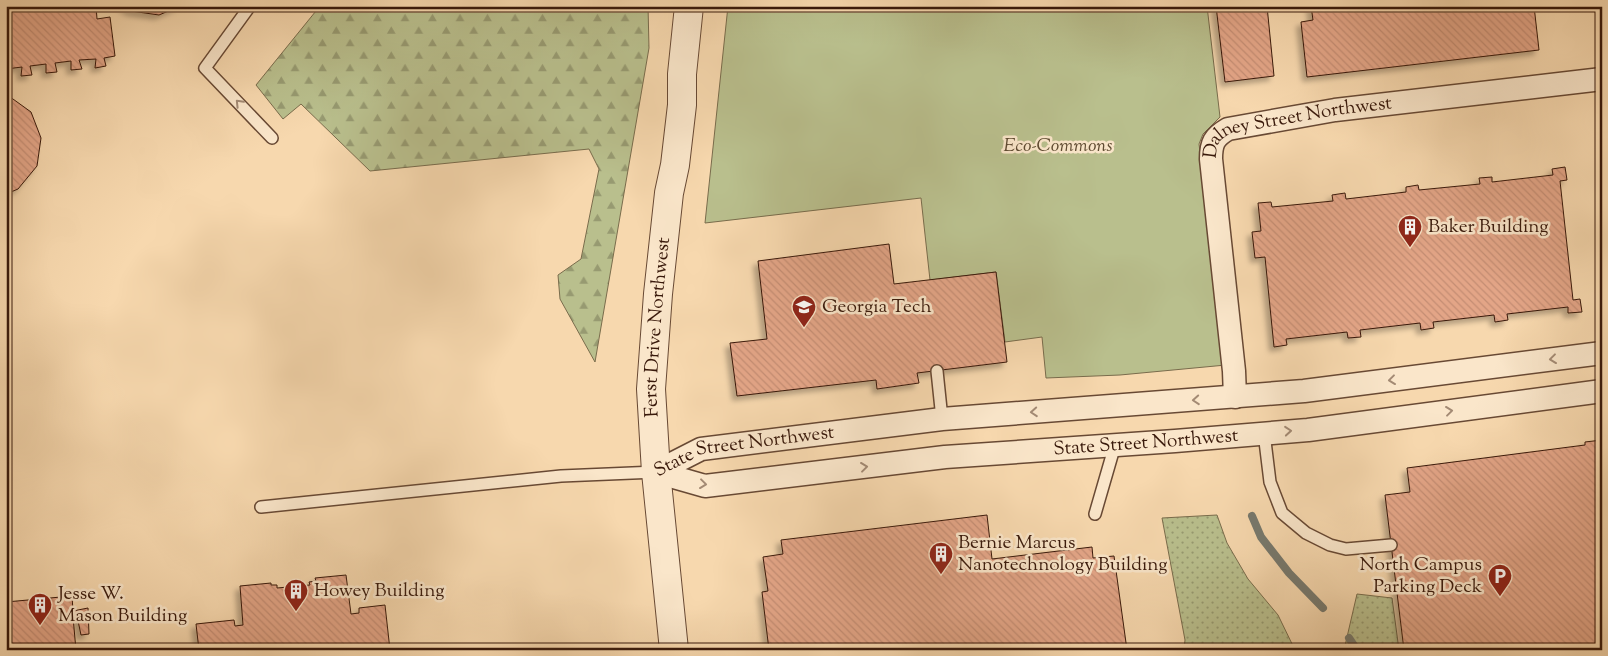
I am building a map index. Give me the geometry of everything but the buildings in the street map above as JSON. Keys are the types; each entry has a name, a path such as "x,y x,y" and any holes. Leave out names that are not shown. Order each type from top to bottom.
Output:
{"street":[{"name":"Ferst Drive Northwest","path":"674,650 656,472 651,389 659,285 682,106 682,74 689,6"},
{"name":"Dalney Street Northwest","path":"1235,397 1234,371 1210,159 1211,146 1217,135 1228,129 1335,110 1602,79"},
{"name":"State Street Northwest","path":"656,472 701,449 942,419 1314,390 1602,353"},
{"name":"State Street Northwest","path":"656,472 705,486 944,457 1308,430 1602,391"}],"lane":[{"path":"250,6 205,68 272,138"},
{"path":"938,370 942,419"},
{"path":"1264,434 1270,482 1282,513 1306,533 1330,545 1346,549 1391,545"},
{"path":"1095,514 1115,445"},
{"path":"261,507 561,476 656,472"}],"green space":[{"path":"320,6 648,6 649,48 595,362 560,299 558,275 581,259 599,169 589,149 370,171 301,104 283,119 256,85"},
{"name":"Eco-Commons","path":"728,6 1207,6 1220,117 1203,134 1199,144 1226,365 1120,375 1046,378 1042,337 1005,342 996,272 930,280 921,198 705,223"},
{"path":"1217,515 1227,543 1248,579 1278,615 1295,650 1184,650 1185,640 1162,518"},
{"path":"1357,594 1392,598 1399,650 1344,650"}],"waterway":[{"path":"1252,516 1261,537 1289,573 1323,608"},
{"path":"1349,638 1357,650"}],"place":[{"name":"Baker Building","path":"1410,248"},
{"name":"Georgia Tech","path":"804,328"},
{"name":"Bernie Marcus Nanotechnology Building","path":"941,575"},
{"name":"North Campus Parking Deck","path":"1500,597"},
{"name":"Howey Building","path":"296,612"},
{"name":"Jesse W. Mason Building","path":"40,626"}]}
